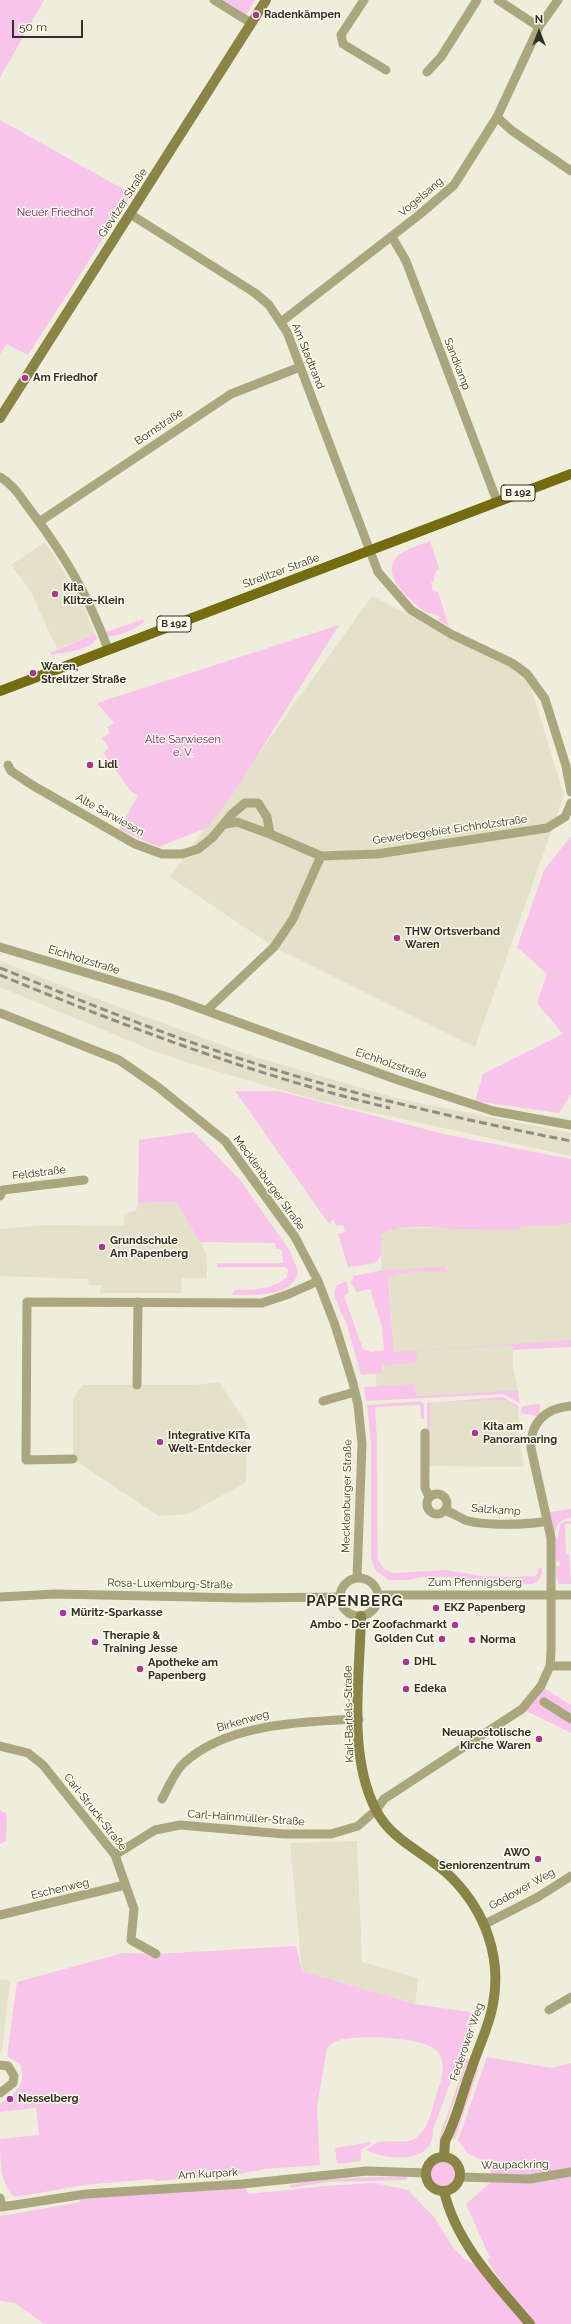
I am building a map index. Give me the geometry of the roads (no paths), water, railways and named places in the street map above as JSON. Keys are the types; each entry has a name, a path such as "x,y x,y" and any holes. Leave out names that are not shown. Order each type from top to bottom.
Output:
{"main road":[{"name":"Strelitzer Straße","path":"0,690 571,474"}],"street":[{"path":"214,0 252,23"},
{"name":"Gievitzer Straße","path":"0,418 266,0"},
{"path":"364,0 341,35 343,44 386,70"},
{"path":"427,72 441,57 477,0"},
{"path":"498,0 539,27 558,0"},
{"name":"Vogelsang","path":"281,322 392,237 454,186 497,117 539,27"},
{"path":"497,117 511,130 571,171"},
{"name":"Am Stadtrand","path":"130,214 255,293 269,305 281,322 300,367 369,551"},
{"name":"Sandkamp","path":"392,237 406,261 497,502"},
{"name":"Bornstraße","path":"39,522 231,394 300,367"},
{"path":"0,477 10,483 39,522 84,590 108,649"},
{"path":"369,551 378,572 411,610 428,621 512,663 527,674 545,699 566,766 571,792"},
{"name":"Alte Sarwiesen","path":"8,765 11,771 32,785 135,844 162,854 182,854 198,849 226,824 232,814 245,803 258,803 268,816 270,834"},
{"name":"Gewerbegebiet Eichholzstraße","path":"321,856 377,854 547,828 565,818 571,803"},
{"path":"207,1010 274,947 292,919 321,856 270,834 237,822 226,824"},
{"name":"Eichholzstraße","path":"0,946 207,1010 398,1080 493,1111 571,1125"},
{"name":"Mecklenburger Straße","path":"0,1013 119,1060 158,1087 225,1141 294,1237 318,1281 343,1346 355,1392 362,1444 357,1578"},
{"name":"Feldstraße","path":"0,1196 3,1190 84,1180"},
{"path":"73,1459 26,1460 26,1302 262,1303 289,1294 318,1281"},
{"path":"137,1385 138,1302"},
{"path":"324,1401 355,1392"},
{"path":"571,1406 559,1407 543,1415 532,1434 531,1448 552,1546 550,1666 571,1666"},
{"name":"Salzkamp","path":"425,1433 425,1488 429,1497 427,1506 431,1512 437,1514 445,1510 466,1520 477,1522 532,1524 547,1521"},
{"path":"429,1497 438,1493 444,1496 447,1504 445,1510"},
{"path":"357,1578 367,1579 373,1584 378,1595 376,1605 370,1612 361,1616 349,1613 344,1608 340,1597 345,1584 357,1578"},
{"name":"Rosa-Luxemburg-Straße","path":"0,1597 55,1594 242,1598 340,1597"},
{"name":"Zum Pfennigsberg","path":"378,1595 571,1595"},
{"name":"Karl-Bartels-Straße","path":"361,1616 359,1719 362,1771 376,1810"},
{"name":"Carl-Hainmüller-Straße","path":"115,1854 156,1830 180,1825 284,1834 331,1834 358,1826 376,1810 384,1799 522,1710 541,1686 550,1666"},
{"path":"544,1702 571,1719"},
{"name":"Birkenweg","path":"162,1799 183,1763 215,1742 278,1724 359,1719"},
{"name":"Carl-Struck-Straße","path":"0,1746 28,1753 43,1765 115,1854 134,1909 131,1940 156,1954"},
{"name":"Federower Weg","path":"376,1810 387,1827 400,1840 428,1858 452,1878 468,1897 485,1924 495,1959 493,2004 445,2141 444,2157"},
{"name":"Godower Weg","path":"485,1924 538,1897 571,1876"},
{"name":"Eschenweg","path":"0,1915 125,1885"},
{"path":"549,2010 571,1997"},
{"path":"0,2065 8,2066 14,2076 13,2083 0,2093"},
{"path":"444,2157 455,2163 460,2177 455,2186 444,2191 431,2186 427,2181 426,2173 431,2162 444,2157"},
{"name":"Am Kurpark","path":"0,2198 2,2207 86,2194 242,2184 367,2171 426,2173"},
{"name":"Waupackring","path":"460,2177 530,2179 549,2177 571,2172"},
{"path":"444,2191 448,2211 462,2239 530,2324"}],"railway":[{"path":"0,968 112,1013 268,1068 397,1103 571,1141"},
{"path":"0,975 96,1013 241,1066 390,1108"}],"place":[{"name":"Radenkämpen","path":"256,15"},
{"name":"Am Friedhof","path":"25,378"},
{"name":"Kita Klitze-Klein","path":"55,594"},
{"name":"Waren, Strelitzer Straße","path":"33,673"},
{"name":"Lidl","path":"90,765"},
{"name":"THW Ortsverband Waren","path":"397,938"},
{"name":"Grundschule Am Papenberg","path":"102,1247"},
{"name":"Kita am Panoramaring","path":"475,1433"},
{"name":"Integrative KiTa Welt-Entdecker","path":"160,1442"},
{"name":"EKZ Papenberg","path":"436,1608"},
{"name":"Müritz-Sparkasse","path":"63,1613"},
{"name":"Ambo - Der Zoofachmarkt","path":"455,1625"},
{"name":"Golden Cut","path":"442,1639"},
{"name":"Norma","path":"472,1640"},
{"name":"Therapie & Training Jesse","path":"95,1642"},
{"name":"DHL","path":"406,1662"},
{"name":"Apotheke am Papenberg","path":"140,1669"},
{"name":"Edeka","path":"406,1689"},
{"name":"Neuapostolische Kirche Waren","path":"539,1739"},
{"name":"AWO Seniorenzentrum","path":"538,1859"},
{"name":"Nesselberg","path":"10,2099"}],"district":[{"name":"PAPENBERG","path":"355,1601"}],"park label":[{"name":"Neuer Friedhof","path":"55,213"},
{"name":"Alte Sarwiesen e. V.","path":"183,746"}]}
